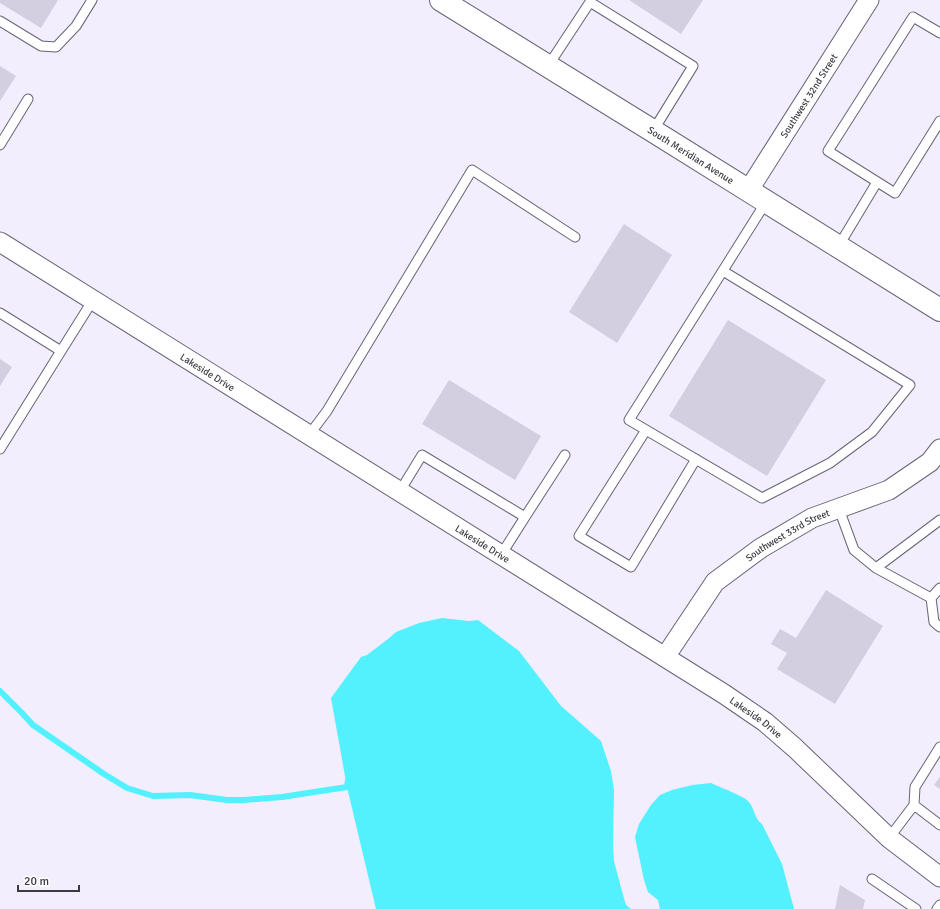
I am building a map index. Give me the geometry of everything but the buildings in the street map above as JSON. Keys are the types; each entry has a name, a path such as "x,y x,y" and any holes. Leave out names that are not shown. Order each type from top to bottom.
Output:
{"main road":[{"name":"South Meridian Avenue","path":"441,0 940,310"}],"street":[{"name":"Southwest 32nd Street","path":"748,191 868,0"},
{"name":"Lakeside Drive","path":"0,242 724,694 764,722 795,748 889,838 940,877"},
{"name":"Southwest 33rd Street","path":"665,657 716,582 761,548 812,518 889,490 930,462 940,449"}],"lane":[{"path":"0,21 41,46 56,47 76,26 92,0"},
{"path":"548,66 590,2 693,66 653,131"},
{"path":"940,33 913,17 828,151 895,194 940,121"},
{"path":"0,145 28,99"},
{"path":"309,435 327,411 472,170 575,238"},
{"path":"838,247 877,182"},
{"path":"723,271 910,385 872,432 830,463 762,498 629,420 766,202"},
{"path":"0,449 93,300"},
{"path":"0,313 61,351"},
{"path":"646,430 579,536 631,567 696,459"},
{"path":"400,491 422,455 525,517"},
{"path":"501,555 565,455"},
{"path":"839,509 854,550 876,568 931,598"},
{"path":"876,568 940,520"},
{"path":"940,588 931,598 934,622 940,628"},
{"path":"889,838 914,805 915,787 940,747"},
{"path":"914,805 940,825"},
{"path":"872,879 916,909"},
{"path":"938,909 940,905"}],"water":[{"path":"442,618 469,621 478,620 519,651 561,706 601,741 611,771 614,790 614,861 626,905 631,909 376,909 347,787 331,698 361,657 367,655 396,632 419,623"},
{"path":"711,783 746,799 750,804 782,864 794,909 660,909 658,900 648,892 635,837 639,824 651,805 660,795 692,785"}],"waterway":[{"path":"0,691 33,725 104,774 127,788 153,796 190,795 227,800 282,797 347,787 348,780"}]}
